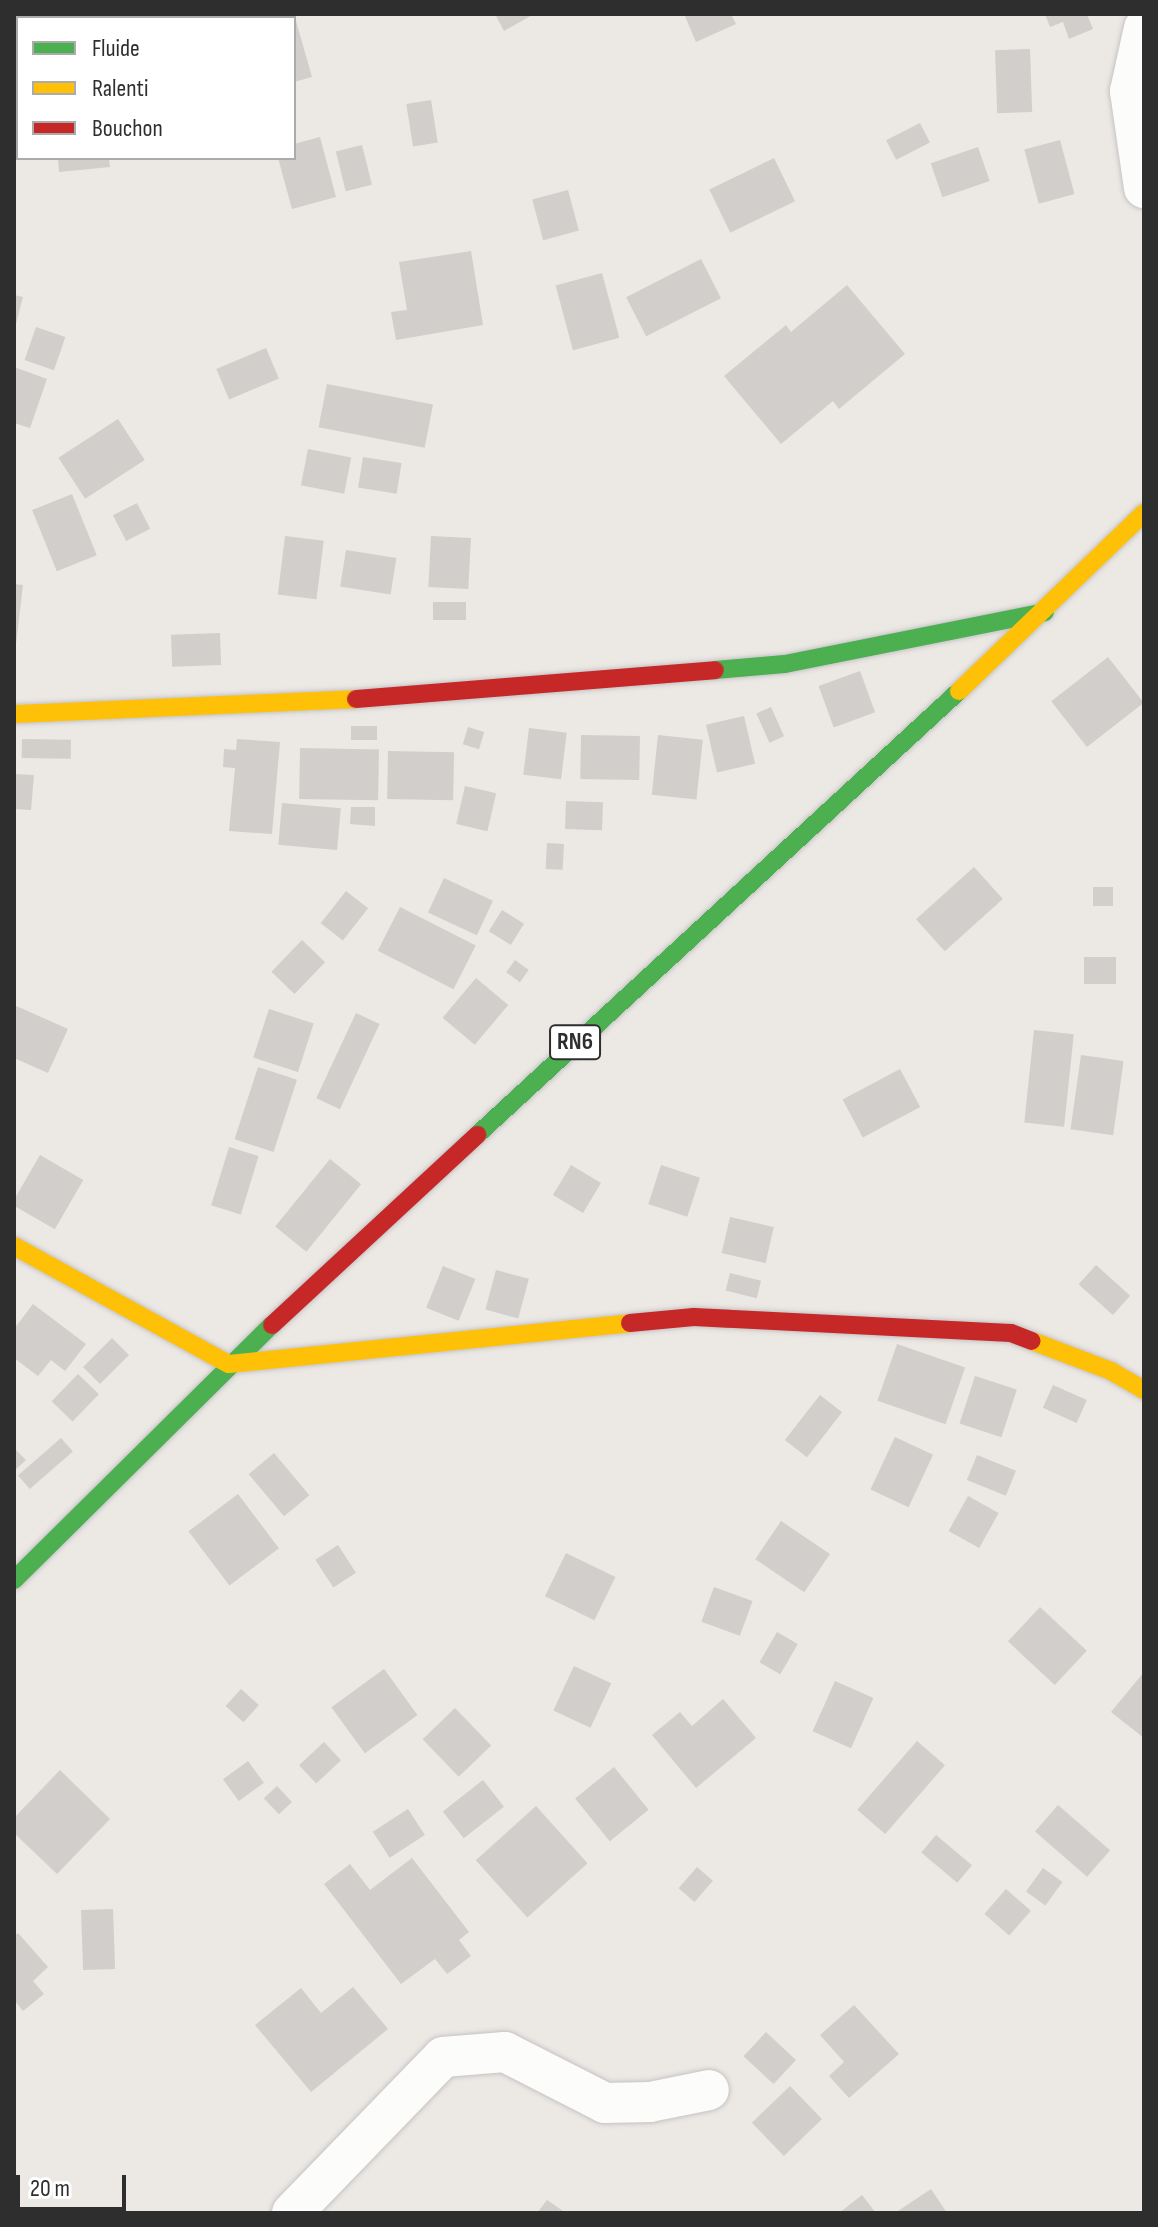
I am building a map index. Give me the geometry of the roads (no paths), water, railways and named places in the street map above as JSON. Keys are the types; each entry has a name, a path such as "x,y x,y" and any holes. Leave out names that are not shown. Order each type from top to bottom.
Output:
{"main road":[{"name":"RN6","path":"14,1580 229,1364 1045,612 1144,513"},
{"path":"14,714 430,696 785,664 1045,612"},
{"path":"14,1246 229,1364 694,1317 1011,1333 1111,1371 1144,1390"}],"street":[{"path":"1144,28 1130,91 1144,188"},
{"path":"292,2213 443,2057 505,2052 605,2103 650,2102 709,2090"}]}
